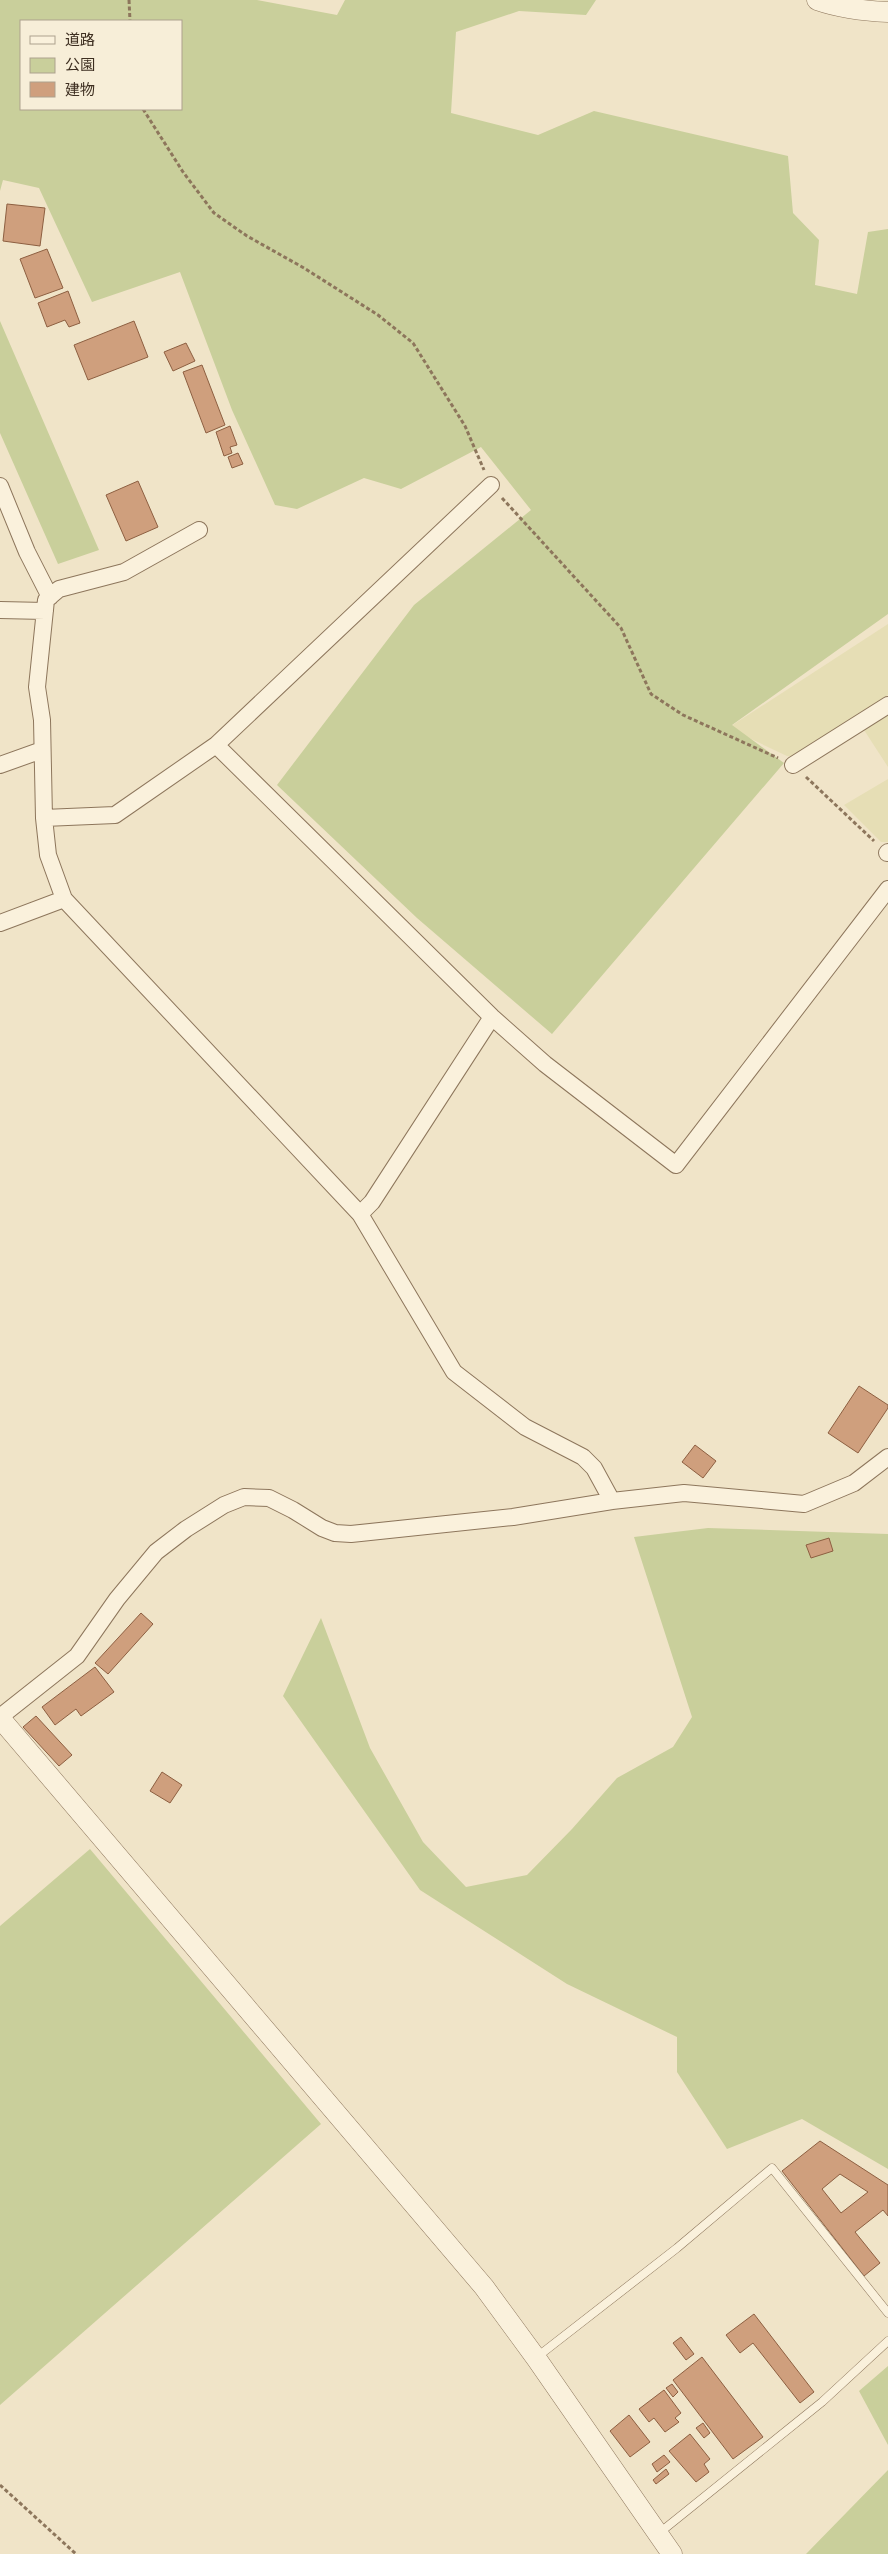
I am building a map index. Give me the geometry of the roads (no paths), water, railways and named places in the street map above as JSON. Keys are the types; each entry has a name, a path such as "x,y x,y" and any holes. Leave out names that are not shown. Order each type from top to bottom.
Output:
{"street":[{"path":"817,0 855,9 888,12"},
{"path":"0,486 48,604"},
{"path":"44,818 115,815 216,746 491,486"},
{"path":"199,530 124,572 59,589 48,604 37,687 42,720 44,818 48,856 64,899 360,1214 454,1372 525,1427 582,1456 594,1468 612,1501"},
{"path":"0,610 48,604"},
{"path":"793,765 888,705"},
{"path":"216,746 492,1017 545,1064 676,1165 888,889"},
{"path":"0,764 42,750"},
{"path":"0,923 64,899"},
{"path":"360,1214 372,1202 492,1017"},
{"path":"672,2554 536,2358 484,2287 0,1717 77,1656 118,1599 156,1552 186,1529 224,1505 244,1497 269,1498 294,1510 322,1528 335,1533 351,1534 513,1517 612,1501 684,1493 804,1504 854,1483 888,1457"}],"lane":[{"path":"536,2358 677,2248 772,2168 888,2313"},
{"path":"658,2534 822,2402 888,2341"}]}
